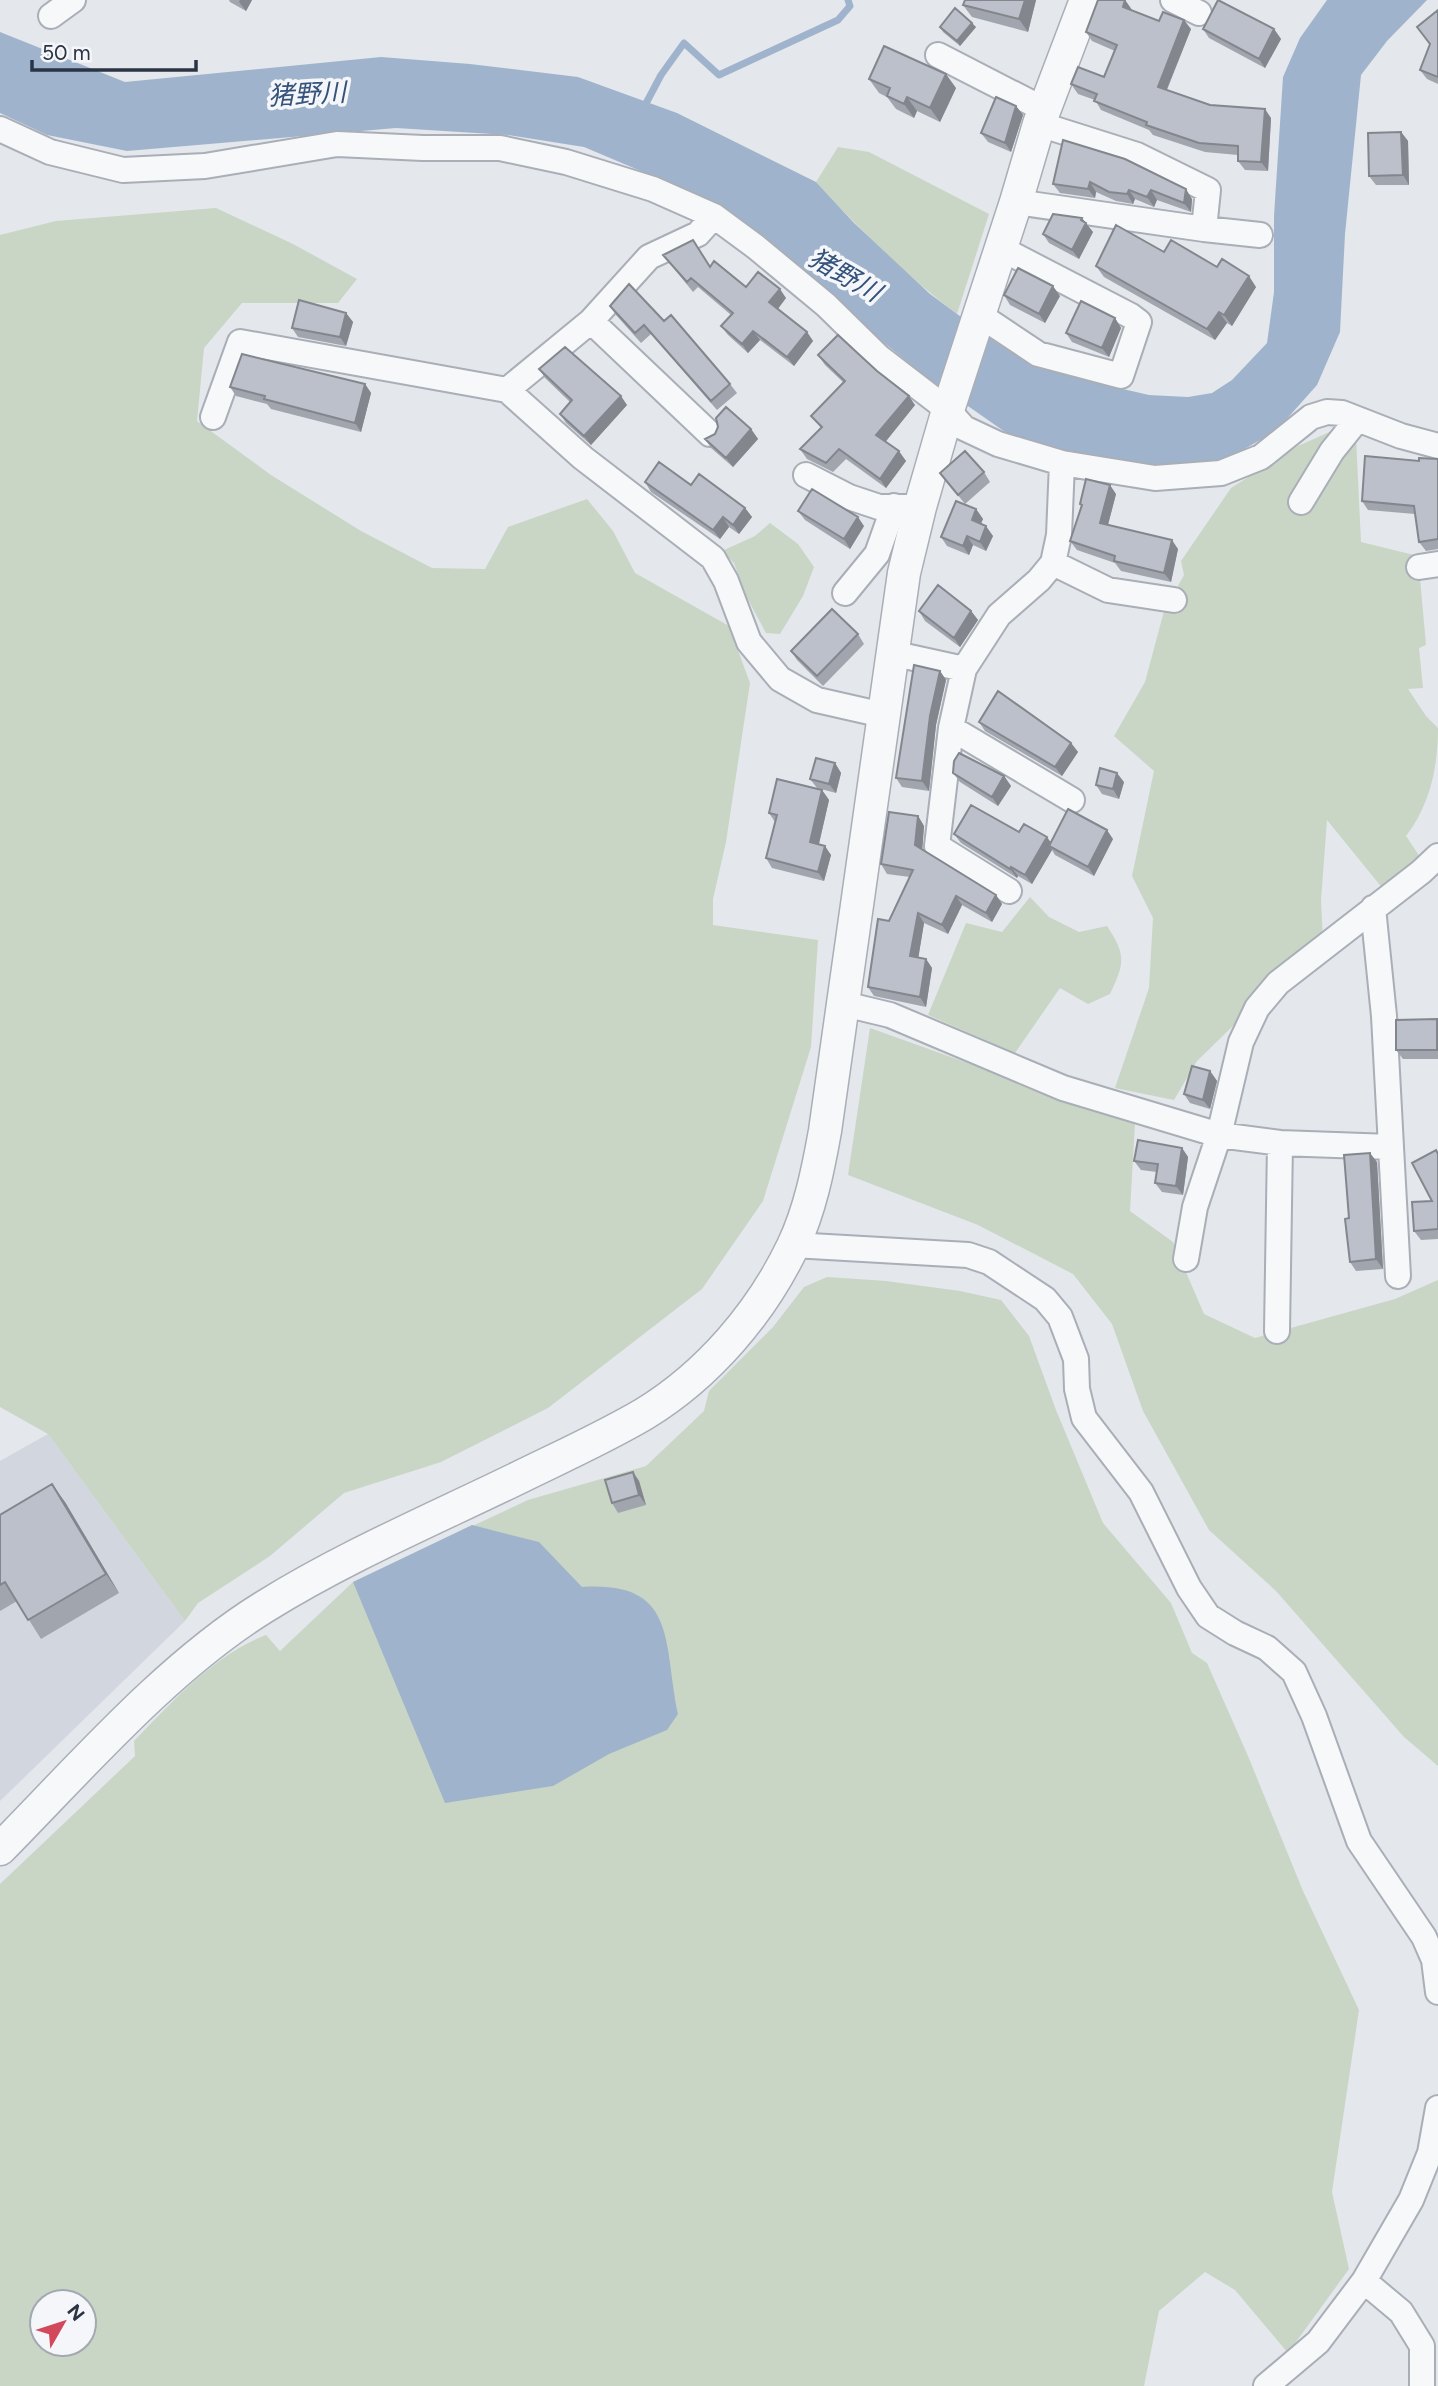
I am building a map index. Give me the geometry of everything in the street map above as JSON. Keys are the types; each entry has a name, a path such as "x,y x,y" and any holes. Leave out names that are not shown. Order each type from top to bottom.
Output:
{"street":[{"path":"51,16 73,0"},
{"path":"845,593 877,554 907,507 948,410 1042,117 1086,0"},
{"path":"1173,0 1199,13"},
{"path":"938,55 1042,117 1137,155 1208,190 1204,229"},
{"path":"0,129 50,152 123,170 205,166 337,144 500,148 566,162 653,189 714,216 826,305 879,357 948,410 964,428 998,443 1062,463 1155,478 1221,473 1261,457 1311,417 1327,412 1342,413 1401,436 1438,446"},
{"path":"1016,202 1204,229 1259,234"},
{"path":"507,390 591,321 649,257 698,234 714,216"},
{"path":"977,317 1038,354 1121,376 1139,322 1000,248"},
{"path":"591,321 710,434"},
{"path":"213,417 240,342 507,390 583,458 713,558 726,581 749,642 780,679 817,700 883,715"},
{"path":"1301,502 1332,451 1357,420"},
{"path":"1009,891 937,846 951,728 964,669 999,615 1039,580 1053,563 1059,535 1062,463"},
{"path":"806,474 849,498 879,507 907,507"},
{"path":"0,1849 158,1690 229,1631 262,1608 355,1556 645,1413 680,1389 720,1352 745,1324 793,1245 816,1181 844,1004 904,573 907,507"},
{"path":"1053,563 1108,590 1174,600"},
{"path":"891,653 964,669"},
{"path":"951,728 1072,800"},
{"path":"1186,1259 1195,1207 1219,1135 1241,1041 1257,1008 1278,983 1438,856"},
{"path":"1373,908 1384,1016 1398,1276"},
{"path":"844,1004 890,1015 1063,1088 1219,1135 1280,1143 1391,1147"},
{"path":"1277,1331 1280,1143"},
{"path":"793,1245 968,1255 989,1262 1045,1299 1060,1317 1070,1338 1076,1359 1077,1389 1084,1418 1141,1492 1189,1588 1208,1616 1267,1648 1294,1672 1314,1716 1359,1841 1424,1937 1434,1960 1438,1992"},
{"path":"1266,2386 1318,2342 1364,2281 1411,2200 1430,2154 1438,2108"},
{"path":"1364,2281 1401,2312 1422,2346 1422,2386"}],"shaded area":[{"path":"48,1434 185,1621 0,1801 0,1461"}],"green space":[{"path":"838,147 869,152 989,214 957,314 883,251 816,182"},
{"path":"216,208 293,244 357,279 338,303 242,303 204,348 197,421 271,475 361,531 432,568 485,569 508,527 587,499 613,531 635,573 729,626 750,683 726,842 713,899 713,925 818,940 811,1047 763,1201 702,1289 548,1408 441,1462 344,1493 270,1556 198,1603 185,1621 48,1434 0,1407 0,235 56,221"},
{"path":"1334,430 1356,437 1361,542 1418,556 1426,645 1419,648 1423,688 1408,689 1426,716 1438,728 1438,743 1427,798 1406,836 1426,866 1384,890 1327,820 1321,900 1323,942 1258,1019 1235,1024 1197,1061 1174,1100 1115,1088 1149,988 1153,918 1132,876 1154,771 1114,736 1145,682 1164,611 1182,603 1174,593 1184,575 1181,561 1231,488 1298,446"},
{"path":"770,523 798,544 814,567 803,596 780,634 766,633 745,594 734,563 722,551 755,536"},
{"path":"1030,897 1049,917 1079,932 1107,926 1118,945 1121,960 1110,994 1088,1004 1060,988 1015,1053 928,1015 966,923 1002,932"},
{"path":"870,1028 1135,1123 1130,1211 1173,1242 1204,1314 1255,1338 1395,1299 1438,1280 1438,1766 1404,1737 1276,1591 1209,1530 1143,1411 1112,1324 1073,1274 978,1225 848,1175"},
{"path":"827,1277 886,1281 960,1291 1001,1300 1029,1336 1056,1410 1103,1523 1171,1603 1192,1653 1207,1663 1303,1891 1359,2010 1332,2192 1349,2269 1288,2353 1235,2290 1205,2272 1159,2311 1144,2386 0,2386 0,1884 135,1756 134,1741 164,1710 195,1680 229,1654 266,1635 280,1651 353,1582 528,1500 646,1466 704,1411 709,1391 773,1327 804,1287"}],"water":[{"name":"猪野川","path":"1327,0 1427,0 1387,41 1361,75 1345,234 1340,332 1317,385 1276,431 1209,469 1146,469 1025,446 925,376 707,199 584,147 508,135 396,128 127,151 47,135 0,113 0,32 125,82 381,57 578,77 677,113 816,182 854,223 930,294 995,342 1037,366 1149,395 1188,397 1212,393 1232,380 1267,343 1274,292 1274,216 1283,77 1300,38"},
{"path":"472,1525 539,1542 582,1587 613,1588 635,1594 651,1606 660,1621 666,1641 678,1714 667,1730 609,1754 553,1786 445,1803 353,1582"}],"building":[{"path":"965,0 1025,0 1019,19 963,5"},
{"path":"1098,0 1125,0 1123,7 1159,21 1163,12 1184,20 1158,87 1210,105 1265,109 1261,162 1238,161 1238,146 1199,143 1146,125 1147,122 1094,101 1097,94 1071,84 1078,67 1104,77 1117,45 1086,32"},
{"path":"1218,0 1274,29 1259,59 1203,29"},
{"path":"955,8 972,23 957,41 940,27"},
{"path":"1438,10 1438,77 1420,70 1430,44 1417,27"},
{"path":"884,46 946,74 930,108 907,97 904,104 887,96 890,88 869,79"},
{"path":"996,97 1016,106 1005,143 981,133"},
{"path":"1401,132 1403,175 1369,176 1368,133"},
{"path":"1063,140 1125,159 1186,189 1184,203 1151,190 1147,197 1129,190 1127,194 1109,192 1090,182 1088,189 1053,184"},
{"path":"1053,214 1082,218 1086,223 1072,250 1043,234"},
{"path":"1116,225 1164,252 1171,240 1217,267 1222,259 1249,276 1224,315 1219,312 1207,329 1096,266"},
{"path":"693,240 710,267 714,261 746,287 758,272 780,289 769,302 807,332 787,357 753,331 742,344 721,326 733,313 691,278 687,282 663,255"},
{"path":"1018,268 1053,286 1039,314 1004,295"},
{"path":"629,284 664,321 671,315 730,384 711,401 644,325 635,333 610,306"},
{"path":"299,300 346,313 340,337 292,328"},
{"path":"1081,301 1115,318 1102,348 1066,333"},
{"path":"838,335 909,396 876,435 899,451 880,479 839,449 826,463 800,449 822,427 811,416 845,381 818,355"},
{"path":"565,347 621,396 584,436 560,414 572,400 539,369"},
{"path":"242,354 365,384 355,423 264,399 265,396 230,387"},
{"path":"726,407 751,429 726,458 705,439 715,434 718,427 716,418"},
{"path":"965,451 984,472 958,495 940,473"},
{"path":"1365,456 1419,461 1419,458 1438,459 1438,539 1419,542 1414,506 1362,501"},
{"path":"659,462 691,485 699,474 745,508 733,525 723,517 713,530 645,482"},
{"path":"1086,479 1110,485 1100,523 1172,540 1164,573 1114,561 1115,556 1070,541 1082,505 1080,504"},
{"path":"812,489 858,517 844,539 798,511"},
{"path":"956,501 976,509 972,520 986,526 980,542 967,536 963,546 941,537"},
{"path":"938,585 971,611 954,638 919,611"},
{"path":"832,609 858,634 817,676 791,651"},
{"path":"914,665 940,671 930,716 922,781 896,778"},
{"path":"998,691 1071,743 1055,767 979,722"},
{"path":"959,753 1004,776 992,797 953,773 954,761"},
{"path":"816,758 835,763 829,784 810,779"},
{"path":"1100,768 1117,773 1113,789 1096,785"},
{"path":"777,779 822,790 810,842 825,846 818,872 766,858 777,815 769,813"},
{"path":"971,805 1019,832 1024,824 1047,837 1025,875 1011,867 1010,869 954,834"},
{"path":"1068,809 1107,830 1088,867 1049,846"},
{"path":"889,812 918,816 915,845 996,895 986,913 956,896 942,925 918,913 910,956 926,959 920,997 868,987 878,919 889,921 913,870 881,864"},
{"path":"1437,1019 1437,1050 1396,1050 1396,1020"},
{"path":"1192,1066 1210,1071 1203,1100 1184,1094"},
{"path":"1138,1140 1182,1148 1176,1186 1155,1183 1158,1164 1134,1161"},
{"path":"1436,1150 1438,1229 1414,1231 1412,1202 1432,1201 1412,1163"},
{"path":"1370,1153 1376,1259 1350,1262 1345,1219 1349,1218 1344,1155"},
{"path":"633,1472 639,1495 612,1503 605,1480"},
{"path":"52,1484 106,1574 28,1620 5,1582 0,1585 0,1515"}],"waterway":[{"path":"642,111 661,75 684,43 719,75 838,20 850,6 848,0"}]}
